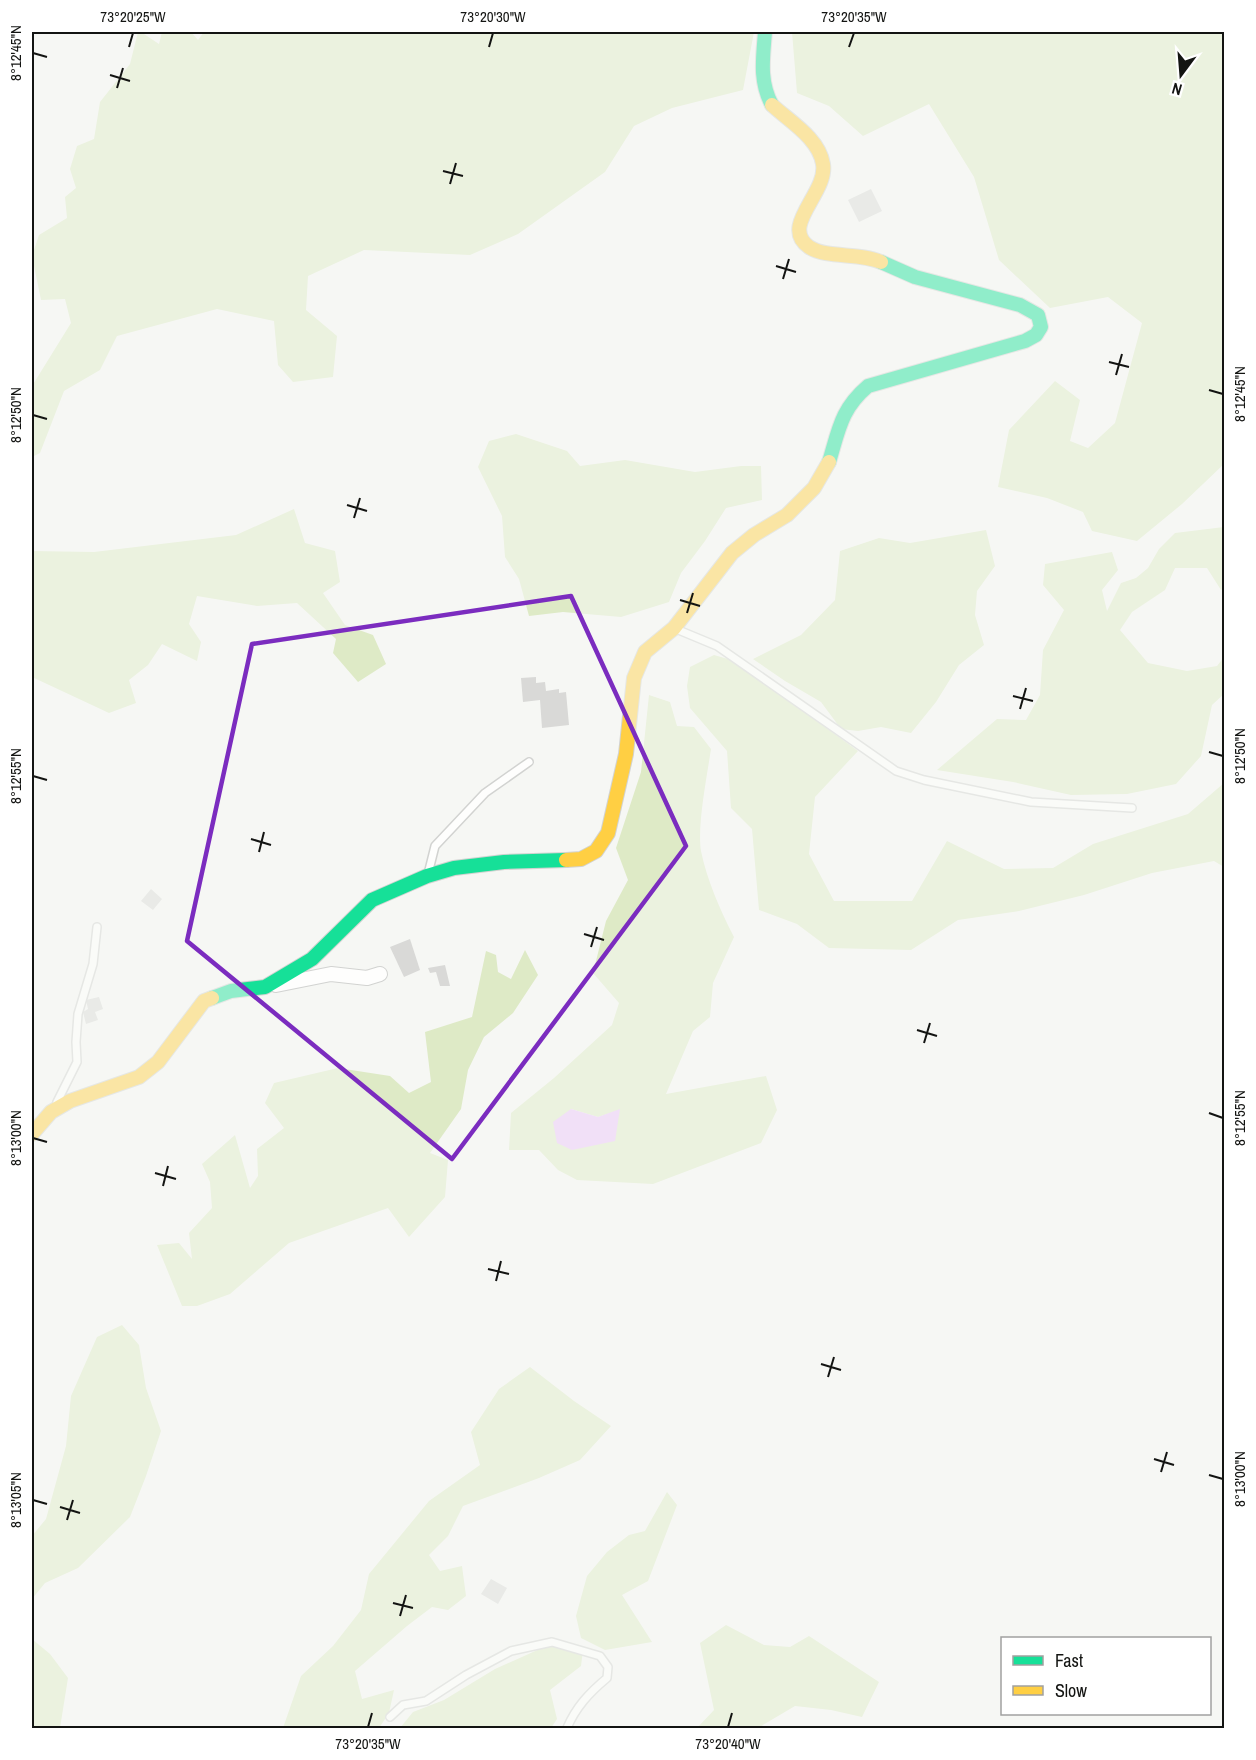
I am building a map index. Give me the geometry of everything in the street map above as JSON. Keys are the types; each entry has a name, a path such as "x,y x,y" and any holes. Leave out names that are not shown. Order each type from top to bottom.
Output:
{"street":[{"path":"265,987 312,959 372,900 428,876 454,868 494,863 581,859 596,851 608,833 616,802 626,754 634,678 645,652 674,628 732,553 788,515 814,488 828,465 842,417 854,398 868,386 1025,341 1036,335 1041,327 1038,315 1020,306 915,277 872,258 822,252 809,247 800,238 798,224 820,187 824,175 823,161 809,137 773,106 766,93 762,75 765,32"},
{"path":"32,1134 51,1112 70,1101 139,1077 158,1062 204,1001 231,991 331,974 367,978 380,974"}],"lane":[{"path":"674,628 717,646 896,771 924,780 1031,802 1132,808"},
{"path":"428,876 435,846 485,793 529,762"},
{"path":"51,1112 77,1062 78,1014 93,964 97,927"},
{"path":"390,1717 403,1705 426,1701 466,1675 511,1651 552,1642 600,1656 608,1667 606,1678 587,1694 573,1713 567,1728"}],"highlighted area":[{"path":"571,596 686,846 452,1159 187,941 252,644"}],"green space":[{"path":"138,32 159,44 162,32 191,32 198,40 204,32 754,32 743,90 672,108 634,126 605,172 518,234 470,255 364,250 308,276 306,310 337,336 333,377 293,382 278,365 274,321 217,309 117,336 100,370 64,391 40,453 32,457 32,386 71,323 65,299 41,300 32,256 39,235 67,218 65,197 76,188 70,169 77,146 94,139 100,102 130,64"},
{"path":"792,32 1224,32 1224,464 1182,504 1137,541 1092,531 1083,512 1047,498 998,487 1009,430 1055,381 1080,400 1070,441 1088,448 1115,423 1142,323 1108,297 1050,308 999,260 974,177 929,104 863,136 829,106 797,93"},
{"path":"516,434 567,451 580,466 625,460 695,472 741,466 761,466 762,500 726,508 681,573 669,602 621,617 563,612 529,616 519,579 505,557 502,516 478,467 489,441"},
{"path":"294,509 305,543 335,551 340,582 323,593 345,625 373,635 386,664 358,682 333,653 336,639 297,603 257,606 197,596 189,624 201,642 197,661 162,644 148,665 129,680 136,703 109,713 32,677 32,551 94,552 236,535"},
{"path":"1224,527 1224,588 1221,590 1207,568 1175,568 1165,590 1132,612 1120,630 1148,663 1187,671 1217,666 1224,657 1224,694 1212,705 1201,756 1176,784 1127,794 1071,795 1013,782 937,770 997,719 1026,720 1040,695 1043,650 1064,610 1043,585 1045,564 1112,552 1118,570 1102,590 1107,611 1121,583 1136,578 1148,568 1159,549 1175,533"},
{"path":"986,530 995,566 977,591 975,615 984,645 959,665 936,702 911,733 881,727 858,731 841,729 821,702 753,659 801,635 835,600 840,551 879,538 910,543"},
{"path":"714,655 735,661 858,751 815,797 809,854 834,901 912,901 947,841 1004,869 1053,868 1093,844 1188,814 1224,783 1224,867 1214,861 1152,873 1084,895 1019,911 958,920 911,950 829,948 797,924 759,910 752,829 731,808 727,751 690,708 687,686 690,667"},
{"path":"649,695 670,702 677,726 694,727 711,749 701,815 701,851 714,895 734,937 713,983 710,1017 693,1031 666,1094 766,1076 777,1110 761,1143 653,1184 577,1180 558,1170 539,1150 509,1150 511,1113 554,1078 612,1025 619,1003 593,973 606,921 628,880 616,848 641,772","holes":["571,1109 598,1117 620,1110 557,1143"]},
{"path":"525,950 538,975 513,1013 484,1037 468,1070 461,1109 430,1153 448,1160 445,1197 409,1237 388,1208 289,1243 230,1294 197,1306 182,1306 157,1245 179,1243 192,1259 189,1233 212,1208 210,1182 202,1164 235,1135 250,1188 258,1176 257,1149 284,1128 265,1103 274,1083 338,1068 390,1076 409,1093 431,1082 425,1032 472,1017 486,951 496,955 498,972 511,979"},
{"path":"122,1325 139,1345 146,1388 161,1431 130,1517 78,1568 45,1583 32,1599 32,1536 46,1519 66,1446 71,1396 97,1337"},
{"path":"530,1367 611,1426 580,1460 463,1506 448,1536 429,1555 440,1571 462,1566 466,1596 448,1610 432,1607 355,1671 362,1699 394,1690 389,1713 379,1728 283,1728 301,1676 333,1646 361,1610 369,1574 429,1501 480,1465 471,1432 499,1389"},
{"path":"667,1492 677,1505 648,1581 622,1595 652,1642 605,1650 581,1638 576,1616 587,1576 607,1552 629,1535 645,1531"},
{"path":"726,1625 764,1645 790,1647 809,1636 879,1682 862,1717 831,1710 795,1706 758,1728 697,1728 714,1710 700,1643"},
{"path":"32,1639 50,1654 68,1678 60,1728 32,1728"},
{"path":"553,1643 583,1650 581,1666 550,1690 557,1719 551,1728 400,1728 413,1712 444,1700 495,1669"}],"shaded area":[{"path":"571,1109 598,1117 620,1109 615,1141 572,1150 557,1143 553,1122"}],"building":[{"path":"871,189 882,211 859,222 848,200"},
{"path":"536,677 536,683 545,682 546,691 559,689 559,693 566,692 569,725 542,728 540,700 523,702 521,678"},
{"path":"151,889 162,899 153,910 141,901"},
{"path":"410,939 420,970 404,977 390,947"},
{"path":"445,965 450,986 440,986 436,972 430,973 428,968"},
{"path":"99,997 103,1009 95,1012 98,1020 86,1024 83,1012 88,1009 86,1000"},
{"path":"491,1579 507,1588 498,1604 481,1594"}],"traffic: fast":[{"path":"765,32 764,78 772,105"},
{"path":"829,462 846,411 868,386 1025,341 1036,335 1041,327 1038,315 1020,305 915,277 881,262"},
{"path":"212,998 231,991 265,987 312,959 372,900 427,876 454,868 504,862 566,860"}],"traffic: slow":[{"path":"772,105 810,138 823,164 823,175 819,186 799,229 801,239 816,251 863,257 881,262"},
{"path":"566,860 581,859 596,851 608,833 626,754 634,678 645,652 674,628 732,553 754,535 787,515 814,488 829,462"},
{"path":"32,1134 51,1112 70,1101 139,1077 158,1062 204,1001 212,998"}]}
